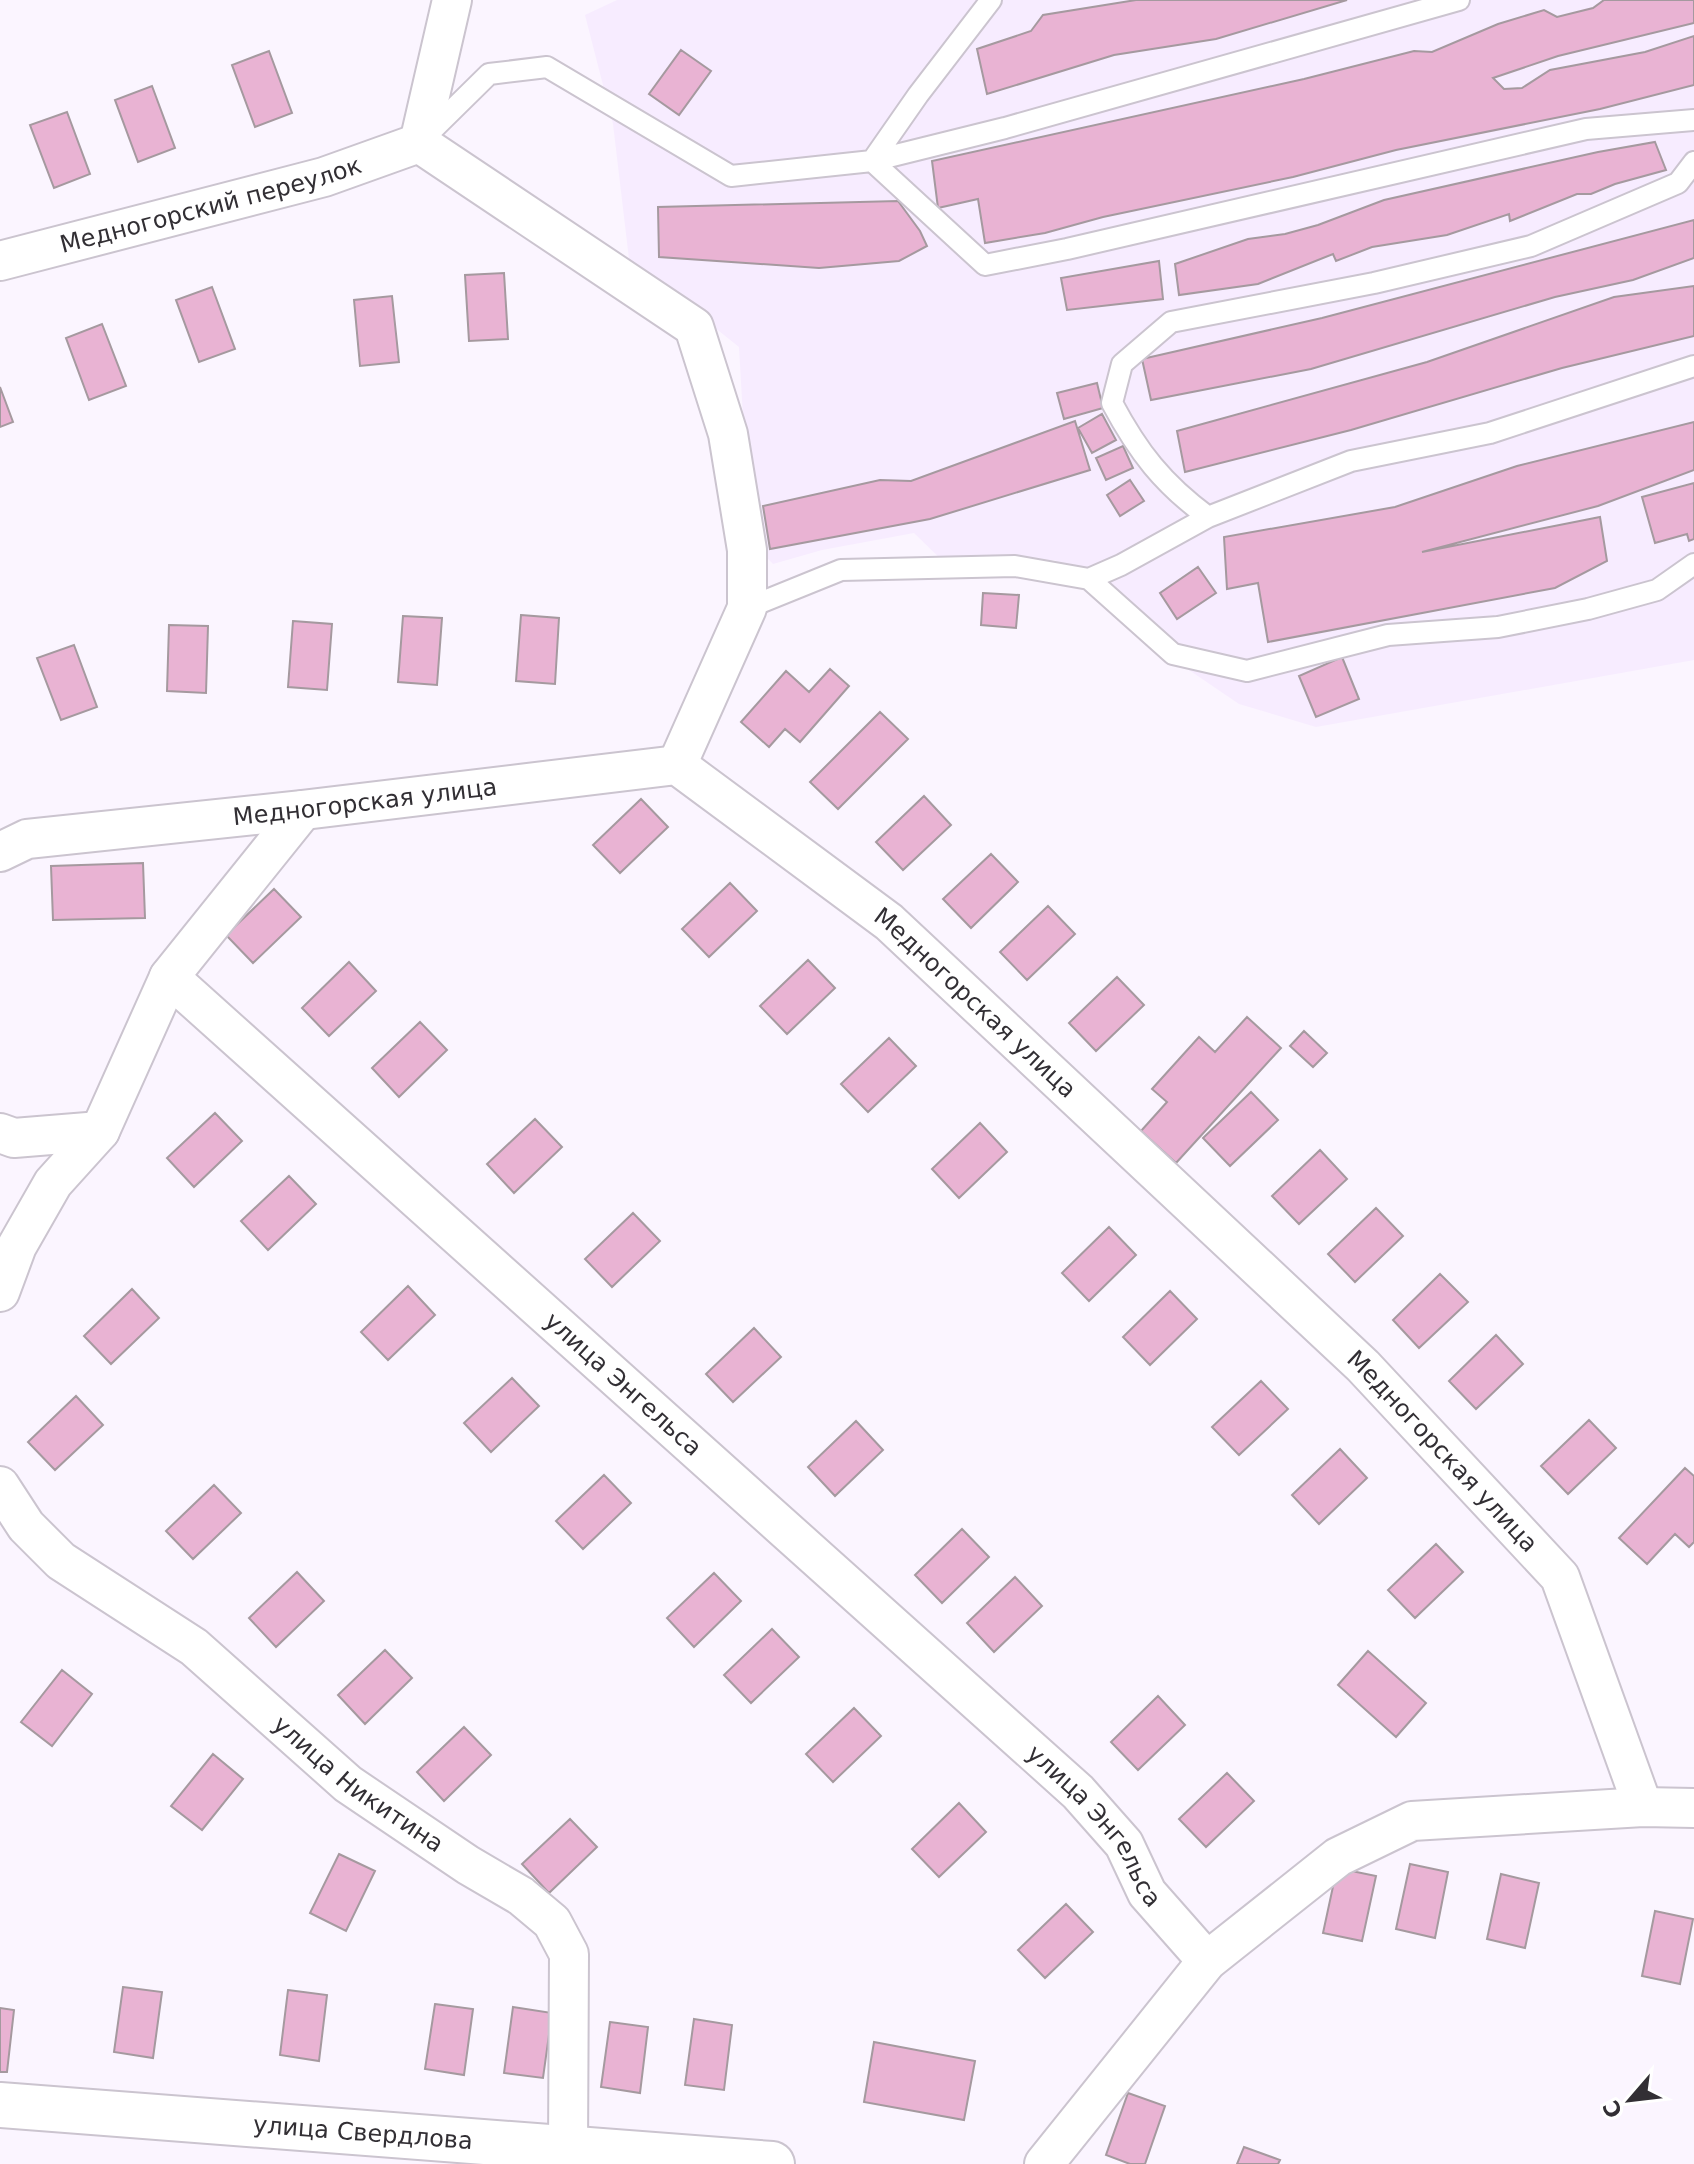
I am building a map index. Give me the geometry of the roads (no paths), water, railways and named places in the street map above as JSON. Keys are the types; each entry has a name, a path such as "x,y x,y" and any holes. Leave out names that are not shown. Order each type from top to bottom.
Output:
{"street":[{"path":"452,0 419,143 694,327 728,434 747,550 747,608 677,765"},
{"name":"Медногорский переулок","path":"0,261 324,177 419,143"},
{"name":"Медногорская улица","path":"0,852 27,839 303,810 677,765 889,922 1363,1366 1560,1577 1643,1807"},
{"path":"0,1292 17,1246 53,1183 100,1131 169,977 303,810"},
{"name":"улица Энгельса","path":"169,977 1078,1792 1124,1844 1147,1893 1207,1961"},
{"path":"0,1133 14,1138 100,1131"},
{"name":"улица Никитина","path":"0,1486 26,1526 61,1561 194,1647 348,1784 468,1865 521,1896 552,1922 569,1954 568,2150"},
{"path":"1044,2164 1207,1961 1338,1857 1412,1821 1643,1807 1694,1808"},
{"name":"улица Свердлова","path":"0,2105 772,2164"}],"lane":[{"path":"419,143 489,74 547,67 731,176 872,161 1005,128 1459,0"},
{"path":"872,161 918,95 996,1"},
{"path":"872,161 985,265 1082,246 1586,129 1694,120"},
{"path":"1208,517 1179,496 1132,442 1112,403 1122,364 1171,322 1374,283 1531,246 1678,183 1694,162"},
{"path":"1089,579 1208,517 1351,461 1490,433 1694,366"},
{"path":"747,608 841,570 1015,566 1089,579 1173,654 1247,671 1388,635 1498,627 1588,609 1657,590 1694,564"}]}
